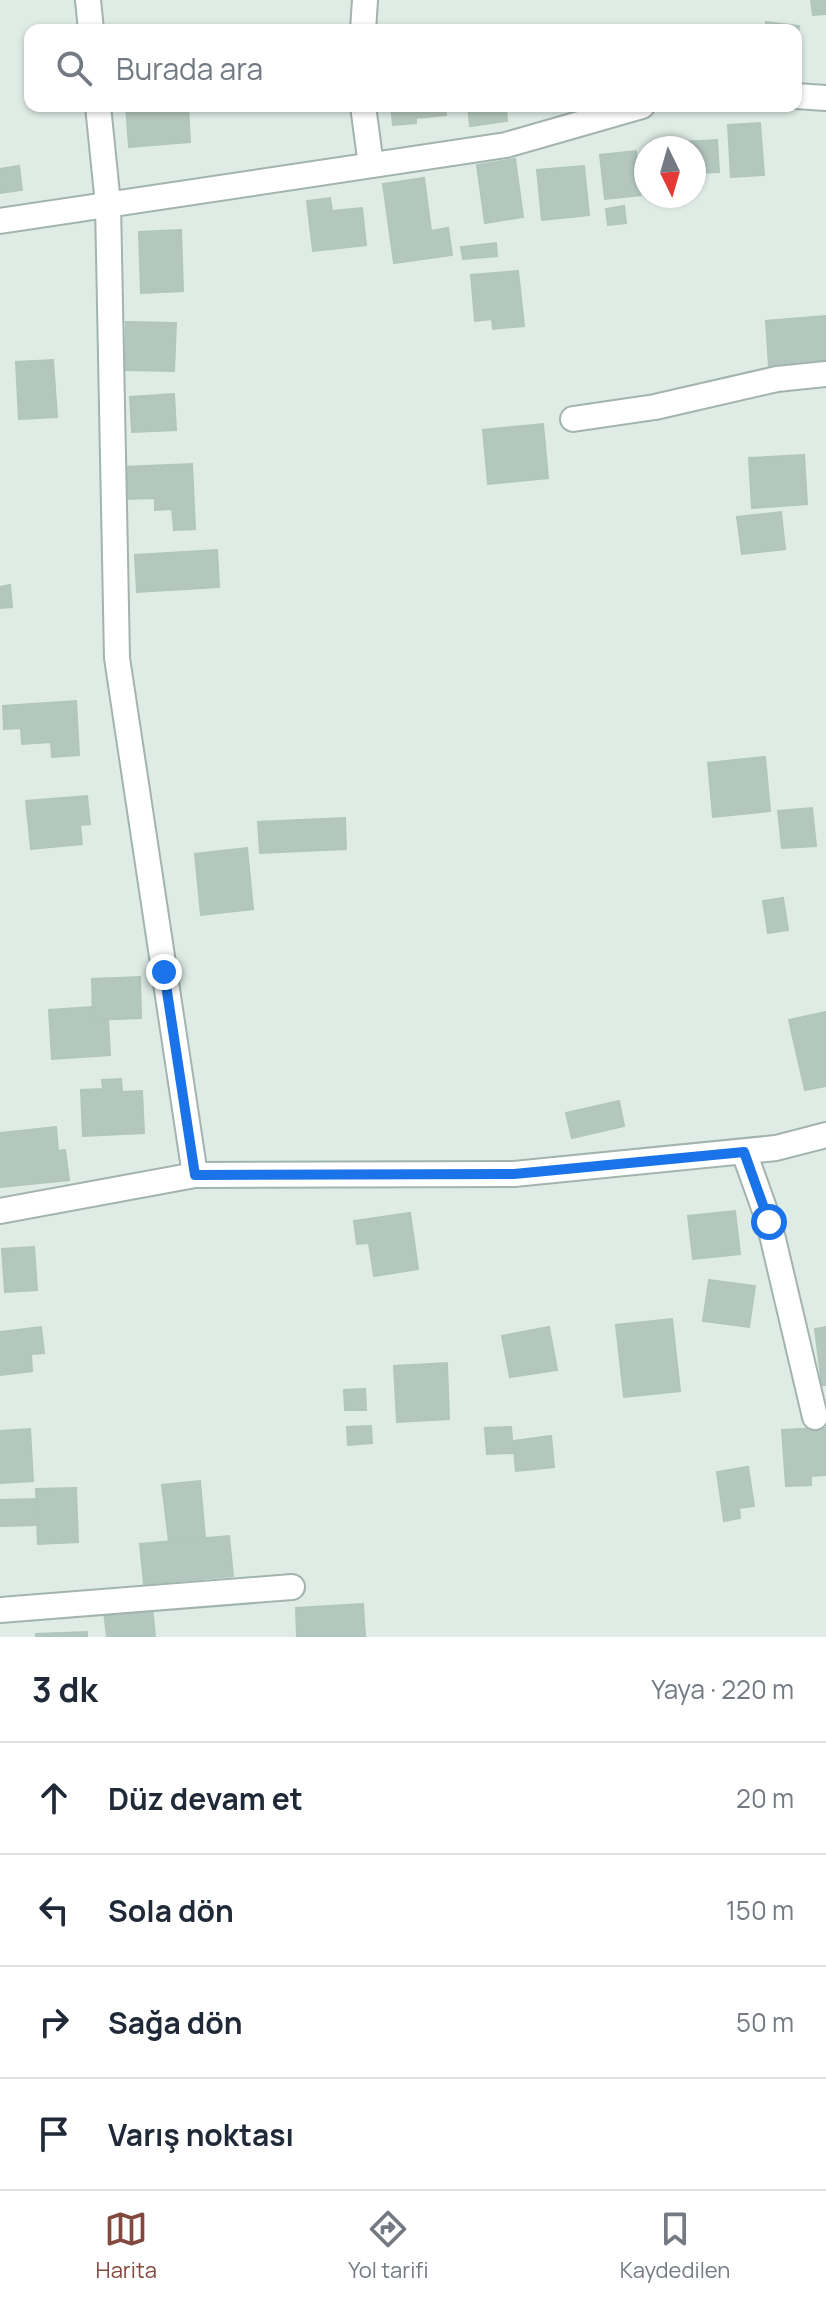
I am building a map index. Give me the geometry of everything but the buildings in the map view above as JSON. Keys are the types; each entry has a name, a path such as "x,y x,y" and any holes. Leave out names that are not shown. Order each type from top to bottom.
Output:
{"street":[{"path":"88,0 90,24"},
{"path":"363,24 365,0"},
{"path":"802,96 826,98"},
{"path":"99,112 108,204 117,658 195,1175"},
{"path":"364,112 371,165"},
{"path":"0,221 506,145 621,112"},
{"path":"573,419 655,407 777,379 826,374"},
{"path":"0,1211 195,1175 514,1174 744,1152 776,1148 826,1135"},
{"path":"744,1152 769,1222 815,1417"},
{"path":"0,1610 292,1587"}],"route":[{"path":"164,972 195,1175 514,1174 744,1152 769,1222"}]}
